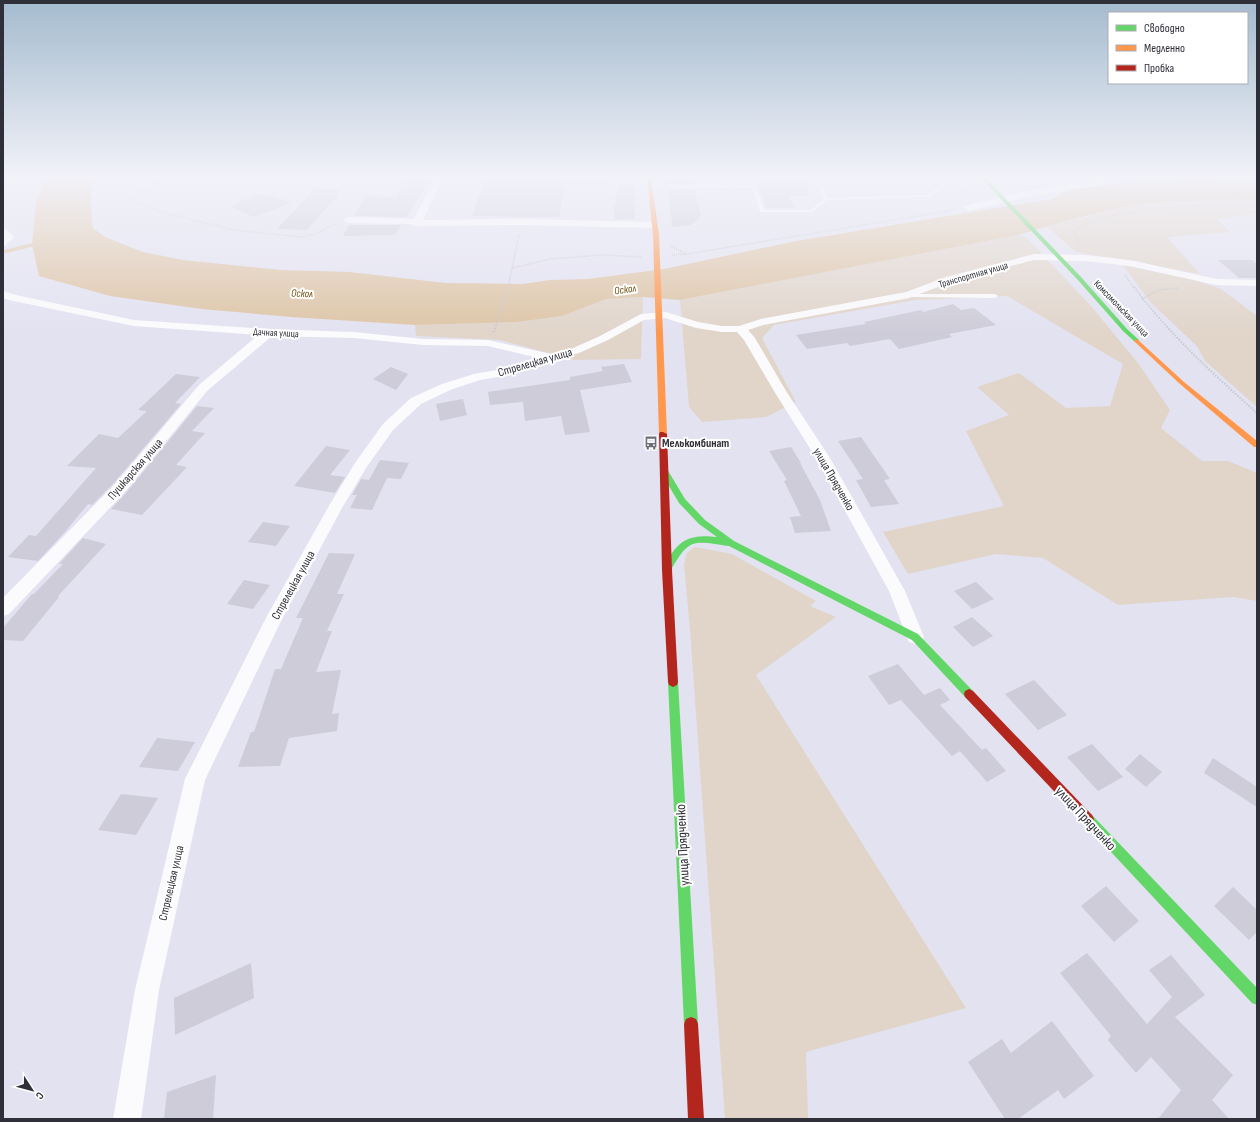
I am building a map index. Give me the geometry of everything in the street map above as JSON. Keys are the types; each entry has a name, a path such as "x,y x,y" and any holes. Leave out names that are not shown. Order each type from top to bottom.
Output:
{"main road":[{"name":"улица Прядченко","path":"655,228 662,373 667,570 696,1119"},
{"name":"Комсомольская улица","path":"1031,228 1126,330 1182,383 1257,445"},
{"name":"улица Прядченко","path":"664,471 682,501 702,522 731,543 915,638 1257,998"},
{"name":"улица Прядченко","path":"667,570 677,550 691,540 707,538 731,543"}],"street":[{"path":"3,231 9,237 3,243"},
{"name":"Транспортная улица","path":"740,329 761,322 909,295 950,279 1034,258 1085,258 1113,261 1136,264 1216,282 1257,283"},
{"name":"Дачная улица","path":"3,294 13,298 134,323 269,332 354,335 423,342 488,343 551,358"},
{"name":"Стрелецкая улица","path":"127,1119 147,990 195,779 273,621 335,508 360,466 388,427 416,401 446,387 478,377 510,371 575,351 604,338 641,318 666,315 696,325 722,329 740,329"},
{"name":"улица Прядченко","path":"740,329 749,338 822,458 898,591 915,638"},
{"name":"Пушкарская улица","path":"3,609 120,488 203,388 269,332"}],"lane":[{"path":"909,295 994,296"}],"path":[{"path":"227,228 301,237 315,234 328,228"},
{"path":"497,324 511,278 520,228"},
{"path":"671,255 687,254 844,228"},
{"path":"1079,228 1073,231 1085,258"},
{"path":"670,246 687,254"},
{"path":"513,268 550,259 603,255 633,257 648,256"},
{"path":"1113,261 1142,299 1204,366 1257,413"},
{"path":"1142,299 1159,290 1183,288"}],"shaded area":[{"path":"1049,228 1226,228 1230,232 1167,237 1200,274 1076,252"},
{"path":"1018,235 1027,238 1091,306 1138,363 1170,410 1161,428 1202,461 1228,461 1257,473 1257,601 1233,597 1118,605 1043,558 996,554 908,574 883,532 1004,506 966,431 1009,415 977,387 1019,373 1066,408 1110,406 1123,364 1007,296 916,300 774,325 762,338 796,402 766,417 702,422 689,407 680,300"},
{"path":"1123,265 1198,281 1221,289 1257,316 1257,407 1205,361 1197,346 1151,303"},
{"path":"643,297 641,359 575,360 500,340 416,336 415,325 517,322 562,316 606,299"},
{"path":"695,547 732,554 816,601 810,606 836,617 756,675 966,1008 806,1052 808,1119 725,1119 684,564 687,553"}],"water":[{"name":"Оскол","path":"34,228 93,228 105,237 143,252 183,260 281,270 349,272 446,283 523,284 550,280 588,279 664,269 796,241 873,228 1041,228 1018,235 680,300 643,297 606,299 562,316 517,322 415,325 291,317 202,309 110,296 39,276 32,244"}],"building":[{"path":"278,228 308,228 307,230"},
{"path":"347,228 399,228 395,235 343,236"},
{"path":"1218,260 1252,260 1257,264 1257,278 1239,278"},
{"path":"953,304 961,310 974,308 996,325 949,334 952,337 899,349 890,339 850,346 847,343 807,349 796,335 866,324 864,322 921,310 923,312"},
{"path":"624,364 632,382 580,390 590,432 565,435 561,416 525,421 523,402 490,405 488,392 570,380 570,377 603,371 601,367"},
{"path":"391,367 408,374 396,390 373,379"},
{"path":"176,374 200,377 175,403 181,404 114,483 92,505 88,504 38,561 8,557 29,535 36,536 96,468 67,466 99,434 118,438 147,411 138,410"},
{"path":"463,399 467,415 440,421 436,404"},
{"path":"197,406 214,408 192,431 205,433 176,465 187,467 142,515 111,509 126,493"},
{"path":"861,437 890,479 884,480 899,504 871,507 856,480 863,479 838,441"},
{"path":"326,446 350,450 330,475 345,477 335,493 294,486"},
{"path":"791,447 820,500 831,531 795,533 790,517 801,516 784,481 787,480 769,451"},
{"path":"380,460 409,463 401,479 387,478 372,510 350,508 357,495 352,495 361,479 369,480"},
{"path":"263,522 290,526 276,546 248,542"},
{"path":"83,538 106,544 58,596 59,597 23,641 3,640 3,628 32,594 34,594 63,564 59,564"},
{"path":"329,553 355,554 337,594 344,594 327,631 332,631 316,672 341,670 332,714 339,713 337,731 289,738 280,766 238,767 251,732 254,732 275,669 281,669 303,618 296,618"},
{"path":"244,580 270,585 253,609 227,604"},
{"path":"976,582 994,599 972,609 954,591"},
{"path":"972,617 993,636 973,647 953,627"},
{"path":"898,664 924,695 940,688 950,700 940,705 982,750 986,748 1006,771 987,782 960,751 952,756 901,700 889,705 868,676"},
{"path":"1034,680 1067,715 1038,730 1005,694"},
{"path":"157,738 195,742 178,771 139,767"},
{"path":"1092,744 1123,777 1098,791 1067,757"},
{"path":"1140,754 1162,772 1146,787 1125,769"},
{"path":"1213,758 1257,787 1257,807 1204,773"},
{"path":"121,794 158,798 136,835 98,830"},
{"path":"1106,886 1139,921 1114,942 1081,906"},
{"path":"1233,887 1257,910 1257,932 1249,940 1214,906"},
{"path":"1087,953 1147,1024 1172,997 1149,970 1171,955 1205,995 1175,1017 1233,1075 1212,1100 1229,1119 1158,1119 1181,1090 1151,1057 1136,1073 1108,1040 1111,1036 1060,973"},
{"path":"251,963 254,998 175,1035 174,998"},
{"path":"1052,1021 1094,1076 1064,1099 1058,1090 1018,1119 1005,1119 968,1062 1002,1039 1011,1053"},
{"path":"216,1075 213,1119 164,1119 167,1092"}],"waterway":[{"path":"3,252 40,243"}],"traffic: fast":[{"path":"1031,228 1079,278 1125,330 1137,341"},
{"path":"664,471 682,501 702,522 731,543 915,637 969,694"},
{"path":"667,570 678,550 690,541 707,539 729,543"},
{"path":"673,682 691,1024"},
{"path":"1088,819 1257,998"}],"traffic: slow":[{"path":"655,228 663,434"},
{"path":"1137,341 1182,383 1257,445"}],"traffic: jam":[{"path":"663,434 667,570 673,682"},
{"path":"969,694 1088,819"},
{"path":"691,1024 696,1119"}],"place":[{"name":"Мелькомбинат","path":"651,443"}]}
